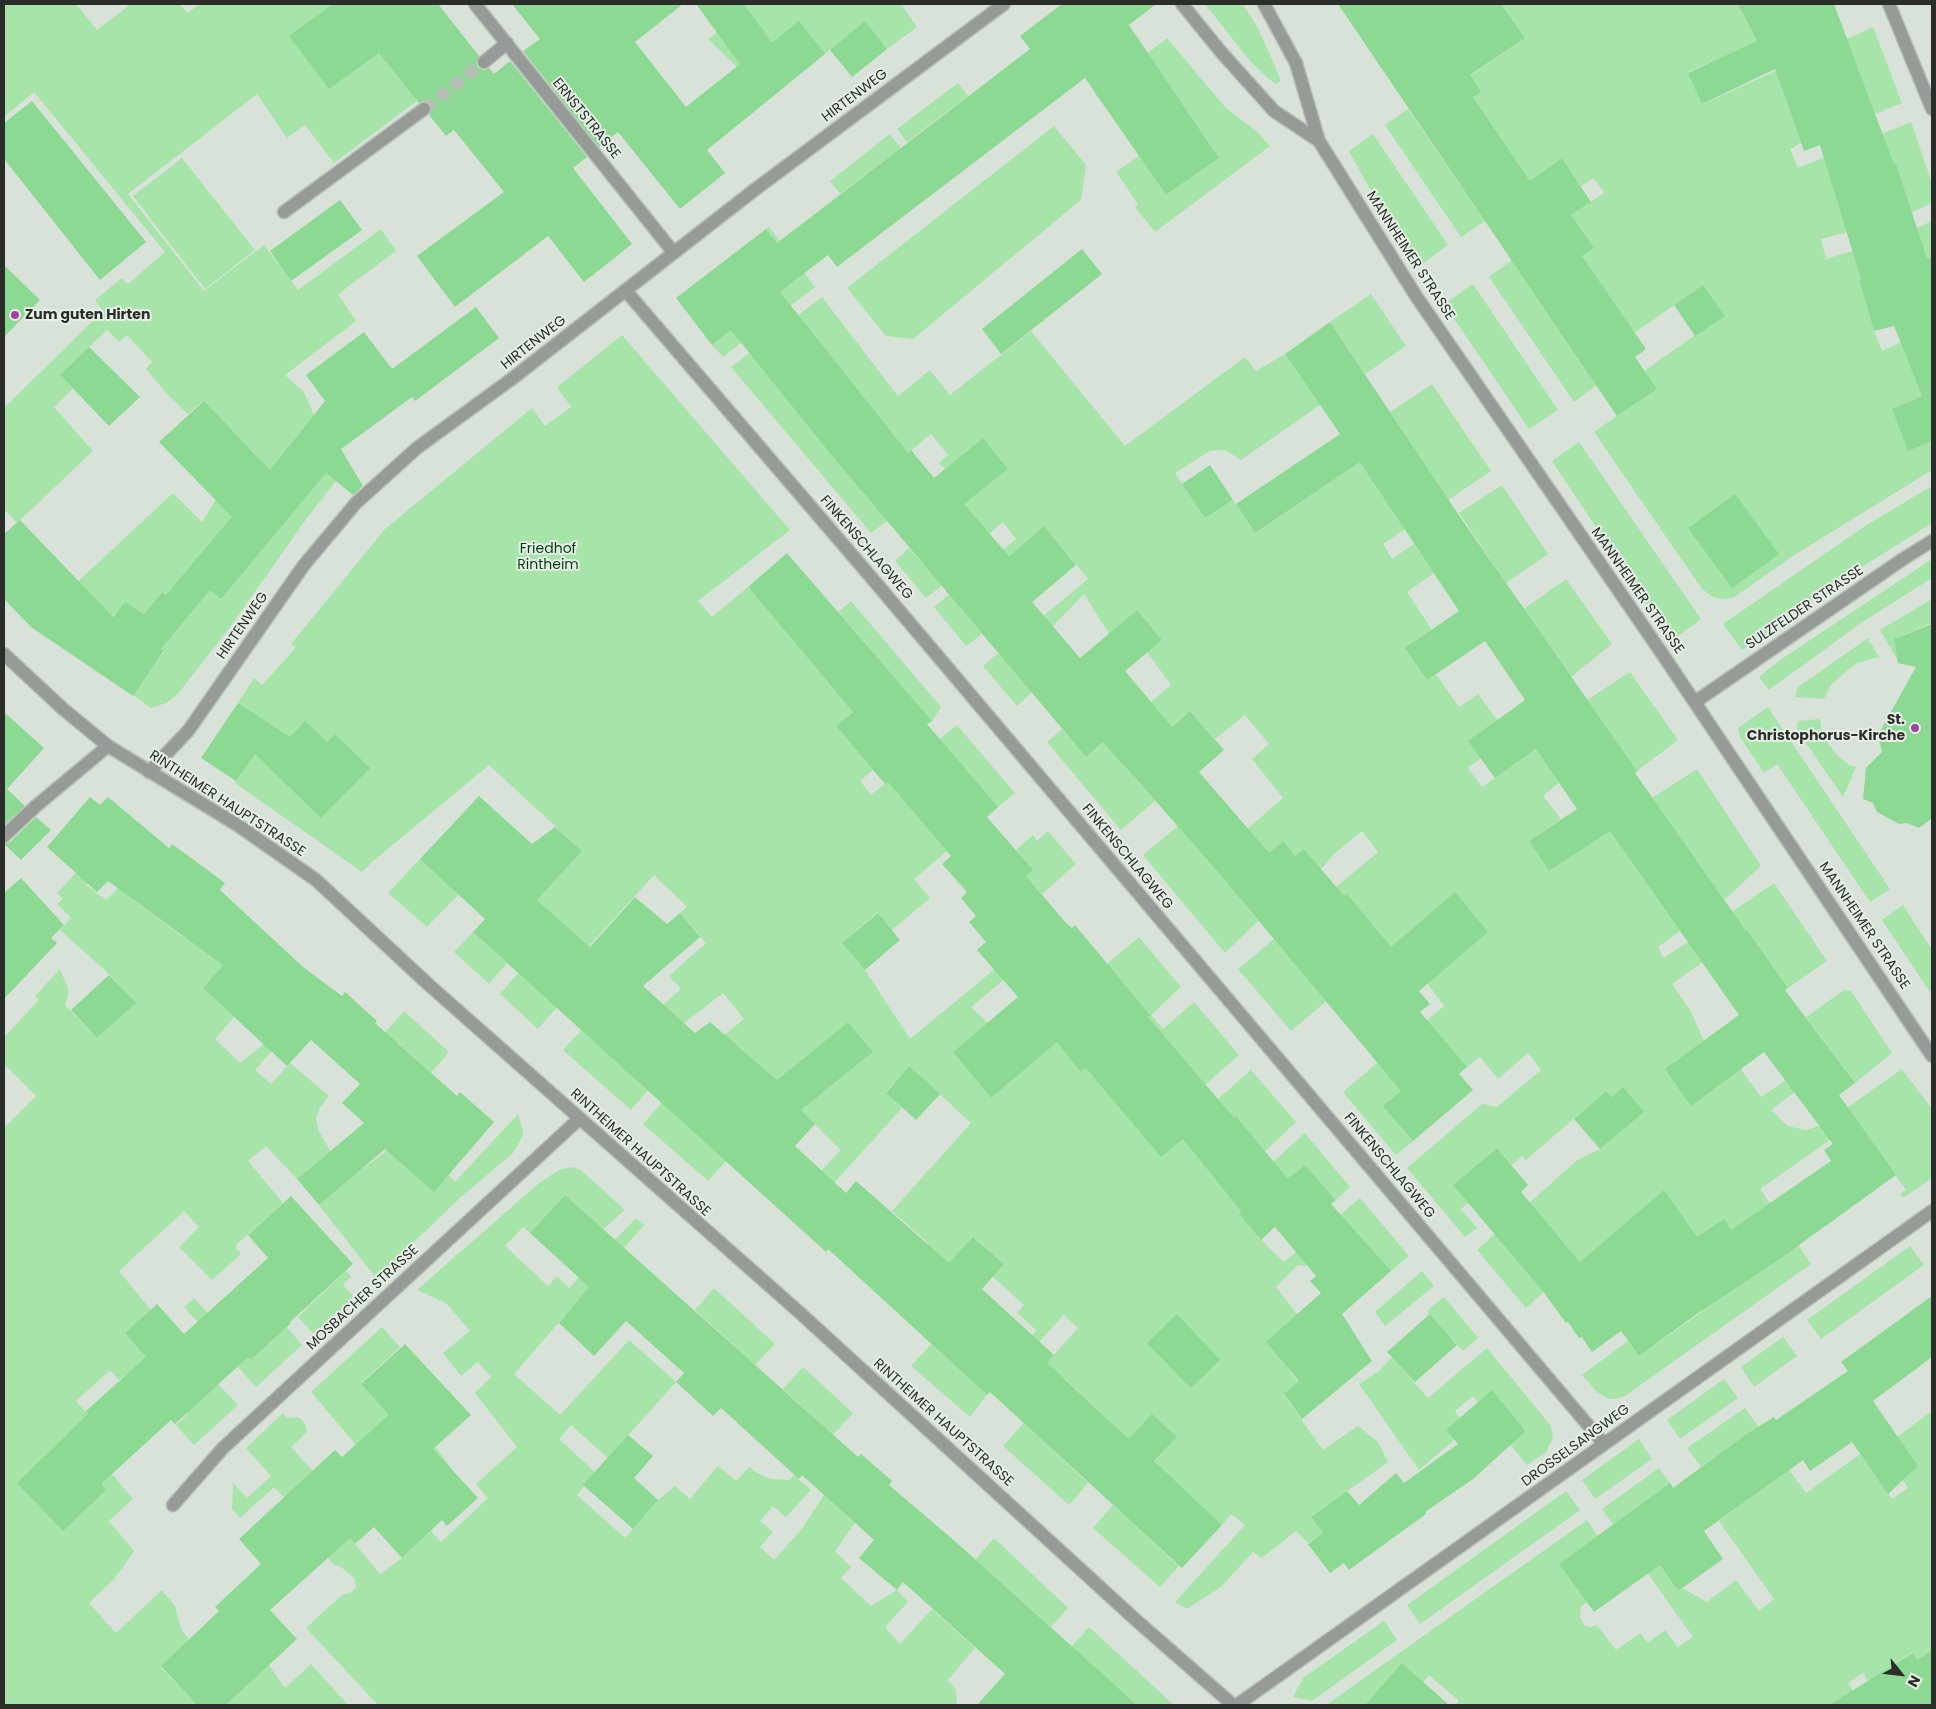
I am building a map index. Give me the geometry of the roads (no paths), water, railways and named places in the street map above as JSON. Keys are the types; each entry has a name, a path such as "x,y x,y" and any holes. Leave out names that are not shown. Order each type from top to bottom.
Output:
{"street":[{"name":"ERNSTSTRASSE","path":"475,4 674,253"},
{"name":"HIRTENWEG","path":"149,772 188,731 304,565 356,504 417,448 513,378 674,253 1004,4"},
{"name":"MANNHEIMER STRASSE","path":"1182,4 1274,112 1318,141"},
{"name":"MANNHEIMER STRASSE","path":"1264,4 1296,63 1318,141 1416,296 1695,702 1932,1056"},
{"path":"1889,4 1932,109"},
{"path":"484,62 507,43"},
{"path":"284,212 424,109"},
{"name":"FINKENSCHLAGWEG","path":"626,291 1604,1444"},
{"name":"SULZFELDER STRASSE","path":"1695,702 1903,559 1932,542"},
{"name":"RINTHEIMER HAUPTSTRASSE","path":"4,654 62,708 108,746 239,826 316,880 429,985 791,1306 1144,1627 1235,1705"},
{"path":"4,836 36,806 108,746"},
{"name":"MOSBACHER STRASSE","path":"173,1505 223,1448 579,1119"},
{"name":"DROSSELSANGWEG","path":"1235,1705 1932,1211"}],"tunnel":[{"path":"424,109 484,62"}],"place":[{"name":"Zum guten Hirten","path":"15,315"},
{"name":"St. Christophorus-Kirche","path":"1915,728"}],"park label":[{"name":"Friedhof Rintheim","path":"548,558"}]}
